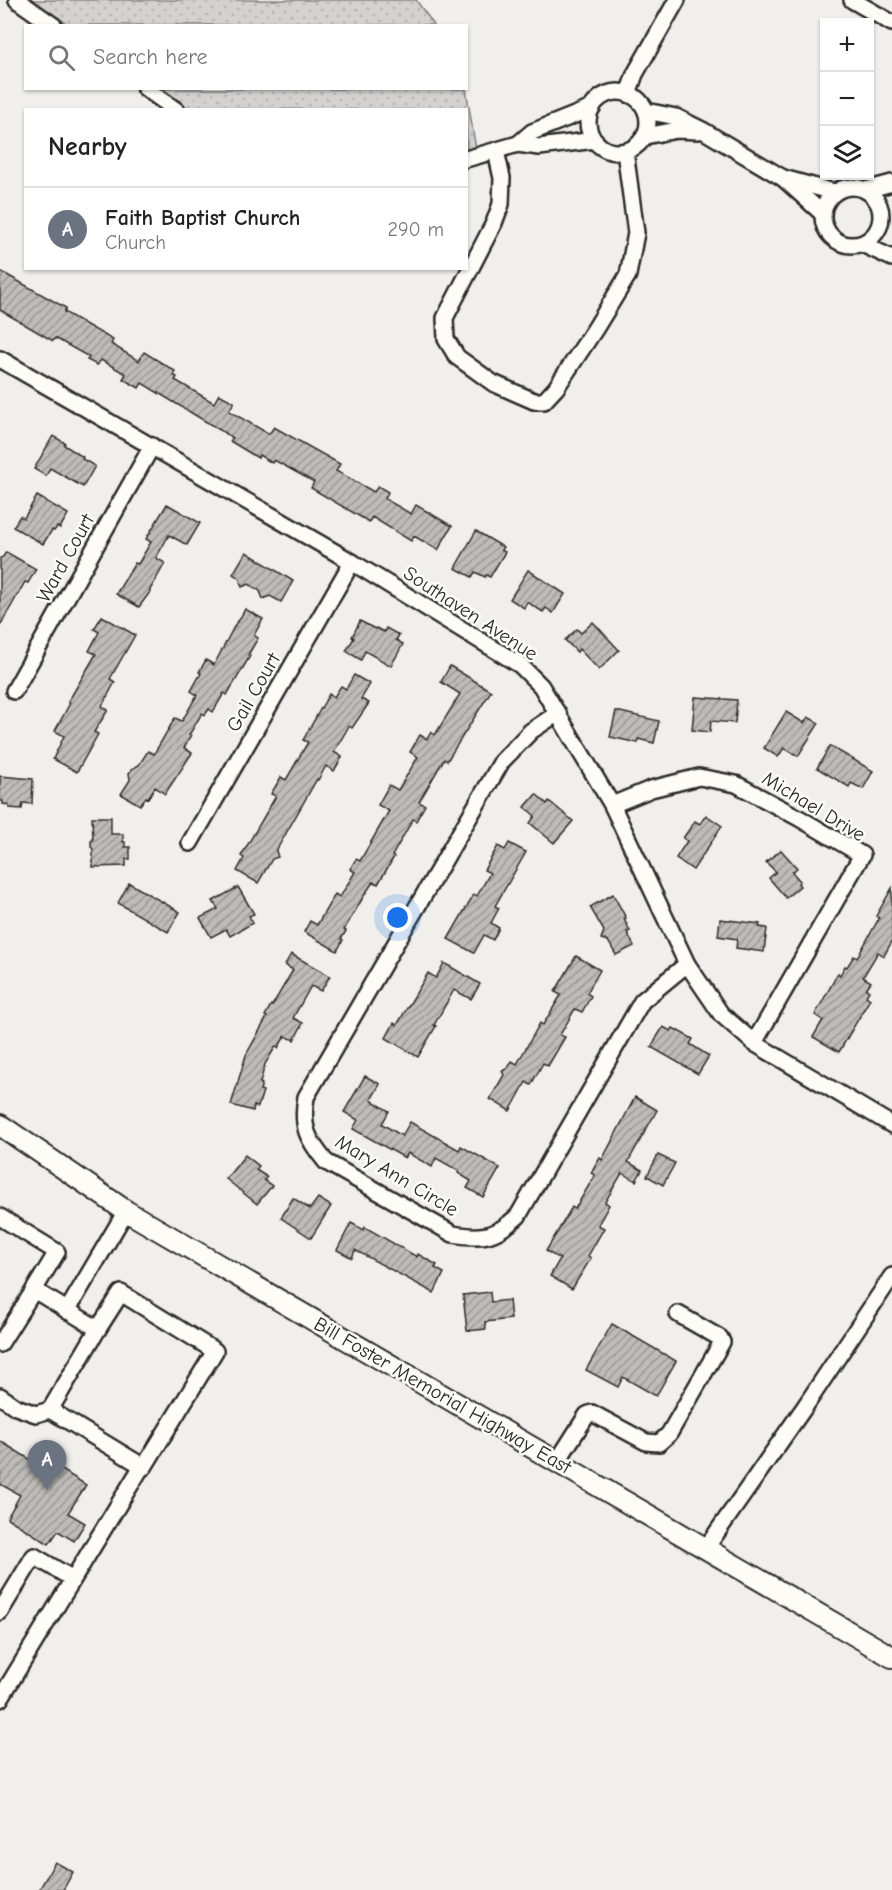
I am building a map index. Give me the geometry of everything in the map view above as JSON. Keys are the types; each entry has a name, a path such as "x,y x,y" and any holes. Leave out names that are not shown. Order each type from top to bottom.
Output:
{"main road":[{"name":"Bill Foster Memorial Highway East","path":"0,1125 126,1211 892,1657"}],"street":[{"path":"17,0 51,24"},
{"path":"628,94 636,74 677,0"},
{"path":"852,0 892,23"},
{"path":"148,90 173,108"},
{"path":"468,158 518,144 532,132 592,108 603,96 611,93 628,94 642,104 648,119 645,136"},
{"path":"592,108 589,125 595,140 609,150 625,151 633,148 645,136 677,130 704,131"},
{"path":"646,111 676,117 704,131 783,178 823,214"},
{"path":"518,144 539,147 595,140"},
{"path":"495,151 502,178 501,204 494,223 445,318 446,339 457,357 493,383 534,401 544,401 556,388 628,275 636,233 625,151"},
{"path":"783,178 834,192"},
{"path":"866,190 878,202 886,231 862,244 846,245 831,237 823,222 823,214 828,198 834,192 850,187 866,190 892,183"},
{"path":"862,244 892,258"},
{"name":"Southaven Avenue","path":"0,359 352,562 520,665 541,686 612,805 687,964 722,1014 754,1043 892,1125"},
{"name":"Ward Court","path":"14,691 152,446"},
{"name":"Gail Court","path":"190,843 352,562"},
{"name":"Mary Ann Circle","path":"558,713 531,731 502,761 306,1097 304,1127 312,1145 326,1162 453,1234 472,1237 492,1236 518,1216 642,1001 687,964"},
{"name":"Michael Drive","path":"612,805 651,789 699,777 736,784 862,855 754,1043"},
{"path":"67,1311 126,1211"},
{"path":"0,1217 57,1252 0,1344"},
{"path":"706,1548 806,1405 892,1276"},
{"path":"34,1290 98,1329"},
{"path":"0,1396 16,1407 36,1414 50,1410 121,1293 215,1351 144,1467 142,1466 73,1578 5,1681 0,1699"},
{"path":"557,1462 587,1415 592,1413 646,1442 659,1443 669,1434 722,1342 720,1338 678,1314"},
{"path":"50,1410 142,1466"},
{"path":"0,1612 34,1556 73,1578"}],"shaded area":[{"path":"33,0 416,0 433,24 68,24"},
{"path":"160,90 466,90 476,150 468,152 468,108 188,108"}],"building":[{"path":"0,271 66,308 64,312 113,340 111,344 139,361 144,352 175,371 173,375 177,377 175,380 214,403 219,394 234,402 229,411 269,434 274,427 340,464 336,471 374,492 378,486 388,492 385,499 411,514 416,505 452,526 438,550 414,536 411,541 372,517 369,522 311,488 314,482 274,460 272,463 259,455 258,458 230,441 233,438 142,383 139,388 123,379 126,374 101,360 97,365 87,360 89,357 55,338 53,341 0,310"},
{"path":"53,436 83,457 82,459 95,466 83,487 50,468 46,476 34,469"},
{"path":"37,496 68,514 60,528 52,530 43,544 13,527 20,516 24,518"},
{"path":"167,504 200,523 187,545 169,535 156,558 165,563 150,592 139,607 116,594 151,542 146,539"},
{"path":"476,531 503,547 501,550 505,552 490,577 475,572 472,577 455,568"},
{"path":"6,552 36,569 28,583 25,582 0,626 0,558"},
{"path":"246,552 293,581 281,602 270,596 263,599 260,591 249,584 242,587 239,578 233,574"},
{"path":"528,570 565,594 553,613 546,608 543,612 527,602 524,608 510,599"},
{"path":"245,609 263,619 254,635 258,638 227,695 224,693 213,712 209,709 205,715 202,713 184,748 192,753 165,794 155,787 140,805 121,794 130,780 129,773 132,769 139,765 148,751 154,754 175,718 182,721 197,695 191,691 201,673 199,672 206,660 214,665"},
{"path":"102,616 135,635 110,679 115,682 102,706 108,710 94,732 98,734 77,772 53,759 64,736 55,731 70,703 68,702 96,654 89,651 99,632 94,629"},
{"path":"360,621 375,629 384,632 386,628 399,635 396,640 403,644 391,666 365,651 361,660 346,651"},
{"path":"593,622 619,650 599,670 579,649 577,652 565,640 577,629 581,633"},
{"path":"450,666 491,691 447,761 444,759 419,802 425,805 416,821 413,819 378,884 373,882 365,894 344,930 346,931 341,939 343,940 337,951 304,932 310,921 317,925 335,894 340,897 355,872 350,869 356,859 360,861 389,811 378,805 389,785 398,790 418,757 410,752 420,735 427,739 431,732 435,735 460,694 441,682"},
{"path":"354,675 370,684 361,699 369,703 352,728 349,726 334,752 342,757 334,771 326,766 317,779 276,851 278,857 272,859 258,883 237,871 244,858 241,856 276,796 271,794 281,777 286,780 308,742 303,740 329,694 334,697 341,686 346,689"},
{"path":"695,697 737,700 735,723 711,721 710,732 692,730"},
{"path":"616,711 659,721 654,743 638,739 638,743 610,737"},
{"path":"786,712 804,723 808,717 819,723 798,756 784,748 778,757 764,748"},
{"path":"830,746 873,771 863,789 851,783 849,787 817,768"},
{"path":"0,776 33,779 32,804 23,803 22,809 9,808 9,805 3,804 3,801 0,801"},
{"path":"536,794 547,804 549,801 573,821 554,843 530,823 535,816 525,807"},
{"path":"706,815 722,826 693,870 676,858 687,841 683,838 695,821 700,824"},
{"path":"92,817 111,817 111,834 123,834 125,847 130,847 130,859 126,859 126,866 93,867"},
{"path":"509,843 526,852 495,906 499,908 491,923 499,928 493,940 484,935 474,953 448,939 474,894 477,896 490,873 484,870 498,846 505,850"},
{"path":"781,850 797,868 792,872 800,881 798,883 800,886 786,898 769,878 776,872 766,862"},
{"path":"129,883 180,912 168,932 118,903"},
{"path":"238,887 254,914 249,916 253,923 230,936 226,929 211,937 200,918 218,909 213,901"},
{"path":"892,888 892,941 884,956 878,952 863,977 871,982 866,989 869,991 866,996 870,999 839,1052 813,1037 823,1020 815,1015 838,973 840,975 854,956 857,958"},
{"path":"613,894 626,918 624,919 630,931 627,932 634,946 616,955 608,941 601,939 604,931 590,907"},
{"path":"720,919 760,924 759,927 767,928 764,952 736,948 737,939 718,936"},
{"path":"291,954 330,976 321,991 311,986 293,1018 303,1023 294,1040 285,1036 265,1064 260,1083 262,1084 260,1090 263,1091 258,1107 254,1106 253,1111 231,1105 246,1055 271,1005 293,970 285,965"},
{"path":"576,956 600,970 587,993 591,996 582,1012 575,1009 560,1035 565,1037 548,1066 543,1063 531,1085 526,1082 510,1111 490,1099 504,1075 502,1071 508,1068 512,1061 517,1064 540,1023 543,1025 561,995 555,992"},
{"path":"444,963 480,984 471,999 454,990 418,1057 386,1038 394,1023 397,1025 428,973 436,978"},
{"path":"663,1027 671,1031 673,1028 693,1039 690,1044 709,1056 698,1074 651,1047"},
{"path":"365,1076 380,1084 371,1100 389,1111 382,1124 402,1136 410,1122 459,1150 461,1146 500,1168 483,1197 467,1188 471,1181 458,1173 459,1171 436,1158 432,1167 408,1153 405,1158 353,1129 358,1120 344,1112"},
{"path":"635,1097 657,1110 628,1162 642,1170 636,1181 622,1173 605,1202 609,1205 598,1225 604,1228 588,1256 591,1258 572,1289 550,1276 560,1259 546,1251 572,1207 575,1209 595,1175 591,1173 600,1158 602,1160"},
{"path":"245,1155 259,1166 256,1170 267,1177 264,1180 272,1186 257,1204 226,1179"},
{"path":"658,1155 675,1163 663,1185 647,1176"},
{"path":"293,1198 310,1209 318,1198 331,1206 311,1238 281,1218"},
{"path":"351,1223 364,1230 365,1227 417,1257 418,1254 437,1265 435,1268 444,1273 434,1293 355,1250 352,1258 337,1250"},
{"path":"490,1292 491,1302 509,1300 511,1319 485,1322 486,1329 467,1331 463,1295"},
{"path":"612,1324 676,1361 656,1396 623,1377 618,1387 586,1370"},
{"path":"0,1441 39,1465 43,1458 86,1485 68,1513 85,1523 74,1541 58,1531 49,1544 7,1518 20,1495 0,1484"},
{"path":"55,1862 73,1872 63,1890 39,1890"}],"place":[{"name":"Faith Baptist Church","path":"47,1490"}]}
